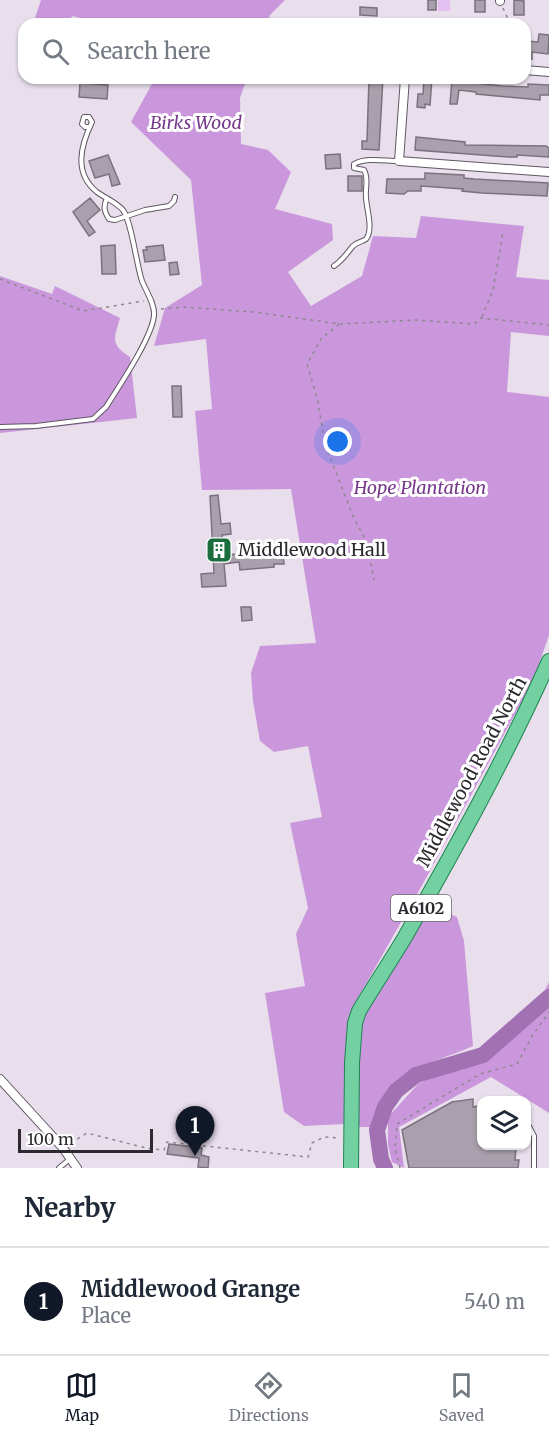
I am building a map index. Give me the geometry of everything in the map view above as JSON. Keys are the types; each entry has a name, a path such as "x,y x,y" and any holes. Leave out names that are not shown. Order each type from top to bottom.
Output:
{"main road":[{"name":"Middlewood Road North","path":"351,1168 355,1023 499,765 530,705 549,661"}],"street":[{"path":"531,70 549,72"},
{"path":"405,84 399,161 549,172"},
{"path":"0,1079 63,1148 77,1168"}],"lane":[{"path":"0,427 36,426 93,418 99,415 140,350 153,323 154,309 138,270 126,216 116,204 90,186 82,173 80,156 89,127"},
{"path":"334,266 353,246 368,236 369,213 365,199 367,176 364,170 354,168 354,164 374,160 399,161"},
{"path":"107,198 104,205 105,212 109,219 115,220 145,210 169,206 175,196"},
{"path":"531,1130 534,1136 534,1168"},
{"path":"59,1168 70,1159"}],"path":[{"path":"500,1 507,18"},
{"path":"0,279 83,311 143,299 154,309 183,307 218,309 340,324 416,320 474,324 481,318 493,290 503,232"},
{"path":"481,318 549,325"},
{"path":"340,324 321,339 308,364 317,397 325,444 353,516 367,543 374,580"},
{"path":"400,1168 395,1148 397,1124 480,1074 517,1064 532,1036 549,1012"},
{"path":"63,1148 87,1133 146,1148 164,1150 167,1142 308,1157 312,1143 324,1137 341,1138 351,1151"}],"shaded area":[{"path":"438,0 450,0 450,11 438,11"}],"green space":[{"path":"41,0 285,0 269,18 80,18 72,16 71,18 35,18"},
{"name":"Hope Plantation","path":"152,84 245,84 240,98 241,144 268,150 291,172 275,209 332,224 333,240 288,272 311,306 362,276 373,236 416,238 421,216 524,226 516,277 549,280 549,336 511,332 507,392 549,397 549,635 534,679 358,998 347,1027 345,1124 304,1126 284,1112 265,993 305,986 296,934 308,908 290,823 322,817 308,746 274,752 260,741 253,701 251,673 260,646 316,643 291,489 202,490 195,411 212,409 206,339 154,346 165,308 202,285 191,180 131,122"},
{"path":"0,276 52,294 55,286 120,318 115,340 119,348 130,357 137,418 0,433"},
{"path":"429,905 457,917 464,941 473,1046 423,1066 398,1081 378,1107 370,1127 356,1127 359,1031 365,1014"},
{"path":"549,982 549,1113 531,1102 531,1096 522,1096 491,1077 399,1127 404,1168 392,1162 388,1145 388,1117 419,1083 463,1066 528,1023"}],"building":[{"path":"428,0 436,0 436,10 428,10"},
{"path":"475,0 485,0 485,12 475,12"},
{"path":"514,0 524,1 524,15 514,15"},
{"path":"360,7 377,8 377,16 360,15"},
{"path":"539,34 549,35 548,54 532,52 531,59 531,41 538,42"},
{"path":"80,84 108,85 107,99 79,97"},
{"path":"369,84 383,84 379,150 362,149 362,141 367,141"},
{"path":"424,84 432,84 430,105 425,104 425,108 417,107 418,94 423,94"},
{"path":"452,84 528,87 528,84 549,85 549,95 540,95 540,100 476,94 476,92 459,90 457,104 450,104"},
{"path":"416,137 465,142 465,145 546,146 549,148 549,157 517,155 517,157 508,157 415,150"},
{"path":"340,154 341,168 326,169 325,155"},
{"path":"108,155 120,184 112,186 109,174 95,178 89,161"},
{"path":"425,173 464,175 464,178 474,179 548,183 547,196 482,193 462,191 463,189 421,186 421,191 408,191 404,194 386,193 387,179 425,179"},
{"path":"348,176 362,176 362,191 348,191"},
{"path":"90,198 100,210 87,221 95,232 89,236 73,212"},
{"path":"115,245 116,274 102,274 101,246"},
{"path":"163,245 165,260 145,262 143,250 147,250 146,247"},
{"path":"177,262 179,274 170,275 169,263"},
{"path":"172,386 181,386 182,417 173,417"},
{"path":"218,495 221,524 230,523 231,534 222,535 223,555 274,552 275,556 283,555 284,564 240,570 239,562 224,564 226,586 202,587 201,574 214,573 210,496"},
{"path":"241,607 251,607 252,620 242,621"},
{"path":"473,1099 473,1107 477,1106 477,1150 516,1150 515,1160 519,1160 518,1168 409,1168 402,1130 452,1102"},
{"path":"169,1144 202,1148 201,1155 209,1157 208,1168 198,1167 199,1158 167,1154"}],"waterway":[{"path":"385,1168 381,1159 377,1130 385,1107 396,1091 416,1075 483,1055 549,997"}],"place":[{"name":"Middlewood Hall","path":"219,550"},
{"name":"Middlewood Grange","path":"195,1156"}],"park label":[{"name":"Birks Wood","path":"196,123"}]}
